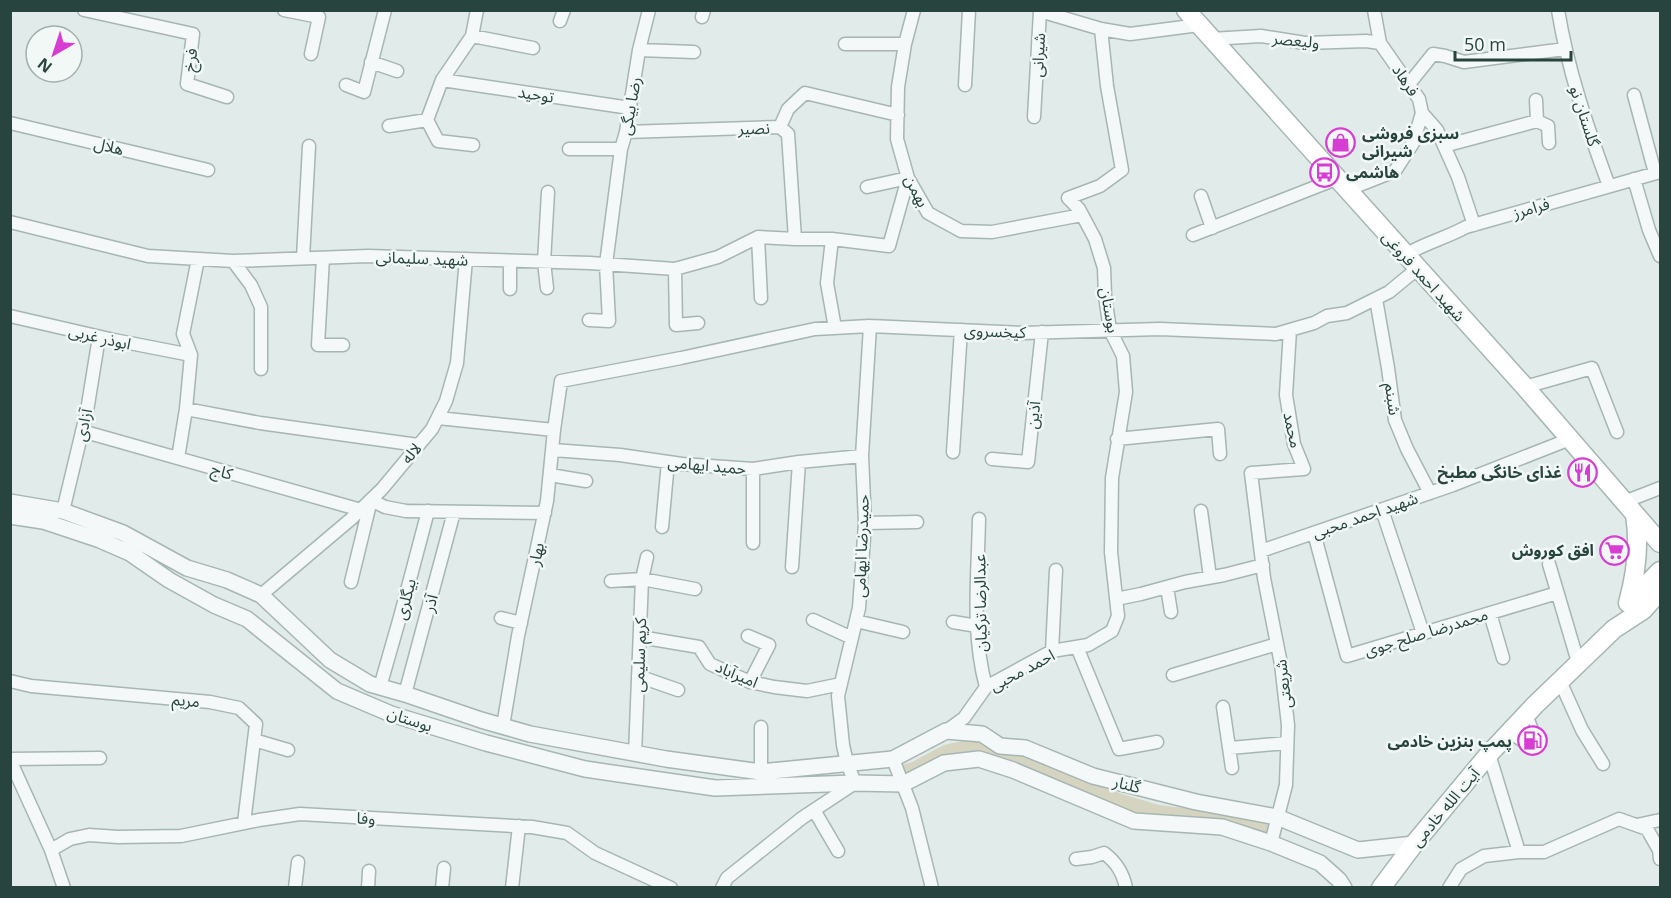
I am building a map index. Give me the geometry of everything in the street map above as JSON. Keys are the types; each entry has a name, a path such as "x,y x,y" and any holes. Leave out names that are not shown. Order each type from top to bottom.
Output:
{"main road":[{"name":"شهید احمد فروغی","path":"1196,19 1341,184 1635,510 1660,543"},
{"path":"1635,510 1638,531 1634,581 1636,606 1660,599"},
{"name":"آیت الله خادمی","path":"1381,888 1414,844 1489,754 1636,606 1660,571"},
{"name":"آیت الله خادمی","path":"1636,606 1660,591"}],"street":[{"name":"فرخ","path":"84,10 193,34 187,84 226,97"},
{"path":"284,10 319,17 311,54"},
{"path":"346,86 364,92 385,10"},
{"path":"473,145 438,141 427,120 442,80 472,36 477,10"},
{"name":"رضا بیگی","path":"569,149 621,150 639,50 649,10"},
{"name":"بهمن","path":"914,10 905,44 898,87 897,139 908,178 928,213 961,231 992,232 1082,215"},
{"path":"965,85 969,10"},
{"path":"1374,10 1380,43"},
{"name":"گلستان نو","path":"1558,10 1565,49 1589,131 1609,186"},
{"name":"شیرانی","path":"1034,117 1040,11 1101,29 1130,34 1196,19"},
{"name":"ولیعصر","path":"1196,19 1261,36 1305,43 1366,41 1380,43"},
{"name":"بوستان","path":"1101,29 1107,86 1122,170 1100,186 1068,198 1080,209 1095,238 1104,268 1110,330 1123,356 1125,392 1112,478 1111,552 1118,616 1112,631"},
{"path":"472,36 533,48"},
{"name":"فرهاد","path":"1193,235 1341,184 1395,171 1413,143 1422,113 1419,99 1380,43"},
{"path":"845,44 905,44"},
{"path":"1409,84 1433,54 1464,62 1565,49"},
{"path":"639,50 694,52"},
{"path":"371,62 397,71"},
{"name":"توحید","path":"442,80 630,108"},
{"name":"نصیر","path":"626,132 780,128 788,109 805,93 898,115"},
{"path":"1635,95 1658,173"},
{"path":"1536,100 1537,121"},
{"path":"1422,113 1437,130 1458,177 1474,225"},
{"path":"389,126 427,120"},
{"path":"1444,146 1537,121 1548,126 1549,143"},
{"name":"هلال","path":"10,123 208,170"},
{"path":"780,128 788,134 795,239"},
{"path":"303,258 309,146"},
{"path":"589,320 609,321 606,264 621,150"},
{"name":"فرامرز","path":"1405,255 1423,244 1449,236 1466,227 1658,173"},
{"path":"867,187 908,178"},
{"name":"شهید سلیمانی","path":"10,222 148,256 233,261 368,256 606,264 675,269 718,257 758,237 832,239 889,246 908,178"},
{"path":"1634,179 1649,230 1660,256"},
{"path":"547,288 544,262 548,192"},
{"path":"1201,196 1212,228"},
{"path":"758,237 761,298"},
{"path":"832,239 827,283 835,328"},
{"path":"323,258 318,345 343,345"},
{"path":"178,458 186,409 190,356 183,334 198,259"},
{"name":"لاله","path":"261,595 361,510 382,489 432,429 446,400 457,363 466,259"},
{"path":"233,261 251,285 261,307 261,369"},
{"path":"510,261 510,289"},
{"path":"675,269 676,325 698,323"},
{"name":"کیخسروی","path":"561,381 815,330 835,328 870,326 1042,332 1160,329 1276,334 1314,323 1328,316 1347,313 1389,292 1417,269"},
{"name":"شبنم","path":"1376,299 1389,368 1395,420 1430,493"},
{"name":"ابوذر غربی","path":"10,316 190,356"},
{"name":"حمیدرضا ایهامی","path":"855,783 847,762 838,696 859,608 864,524 862,456 870,326"},
{"path":"953,452 961,330"},
{"name":"محمد","path":"1261,551 1251,472 1304,469 1294,444 1286,395 1290,330"},
{"name":"آذین","path":"993,459 1028,462 1042,332"},
{"name":"آزادی","path":"63,512 82,431 99,337"},
{"path":"1525,387 1592,368 1617,432"},
{"name":"بهار","path":"503,726 521,624 545,513 561,381"},
{"path":"186,409 260,423 418,445"},
{"path":"438,418 554,430"},
{"path":"1118,439 1218,429 1220,454"},
{"name":"کاج","path":"82,431 361,510"},
{"name":"شهید احمد محبی","path":"1261,551 1430,493 1570,439"},
{"name":"حمید ایهامی","path":"553,450 753,469 862,456"},
{"path":"662,527 668,462"},
{"path":"792,567 799,462"},
{"path":"753,469 753,543"},
{"path":"550,476 586,481"},
{"path":"1635,510 1660,488"},
{"path":"351,582 371,500 385,507 406,511 545,513"},
{"name":"بوستان","path":"10,502 63,512 123,533 187,568 227,580 261,595 330,660 370,684 503,726 530,734 635,754 760,772 847,762"},
{"path":"1382,510 1423,633"},
{"name":"بیگلری","path":"380,687 428,511"},
{"path":"1201,511 1210,578"},
{"name":"آذر","path":"405,694 454,512"},
{"name":"بوستان","path":"10,516 43,521 100,540 130,553 169,580 214,605 247,619 338,691 391,714 486,743 597,771 715,788 855,783"},
{"name":"عبدالرضا ترکیان","path":"979,519 977,626 986,687"},
{"path":"864,524 917,522"},
{"name":"محمدرضا صلح جوی","path":"1314,533 1347,656 1557,593"},
{"name":"شریعتی","path":"1261,551 1281,664 1287,725 1286,785 1271,843"},
{"name":"کریم سلیمی","path":"635,754 642,579 647,557"},
{"path":"1549,564 1578,662"},
{"path":"1116,599 1263,565"},
{"path":"1052,651 1056,570"},
{"path":"611,581 642,579 695,589"},
{"path":"1167,587 1171,612"},
{"path":"1490,613 1503,658"},
{"path":"501,618 521,624"},
{"path":"813,620 852,638"},
{"path":"856,621 903,632"},
{"path":"952,622 977,626"},
{"name":"احمد محبی","path":"946,731 964,718 986,687 1052,651 1088,645 1112,631"},
{"path":"748,636 769,645 750,682"},
{"name":"امیرآباد","path":"640,638 699,647 711,664 750,682 807,691 841,684"},
{"path":"1173,675 1277,644"},
{"path":"1077,647 1119,749 1157,742"},
{"path":"638,676 678,690"},
{"name":"مریم","path":"10,681 31,686 210,702 239,708 256,724 244,823"},
{"path":"1560,681 1582,730 1602,764"},
{"path":"1223,707 1232,768"},
{"path":"760,772 761,727"},
{"path":"847,762 893,759 946,731"},
{"name":"گلنار","path":"946,731 982,734 1000,746 1025,748 1093,776 1196,802 1277,817 1358,850 1414,844"},
{"path":"254,740 288,750"},
{"path":"1230,748 1287,743"},
{"path":"1489,754 1519,852"},
{"path":"64,888 51,850 10,759 100,758"},
{"path":"893,759 912,808 932,888"},
{"name":"گلنار","path":"855,783 903,784 944,762 980,759 1013,770 1134,821 1222,827 1271,843 1320,863 1339,879 1344,888"},
{"path":"722,888 727,878 802,818 855,783"},
{"path":"814,810 838,851"},
{"name":"وفا","path":"51,850 70,839 89,835 181,836 300,814 519,826 554,829 567,833 595,853 657,884 671,888"},
{"path":"1449,888 1461,869 1484,856 1544,852 1619,819 1647,829 1659,850 1660,860"},
{"path":"1637,825 1660,820"},
{"path":"512,888 519,826"},
{"path":"1076,859 1104,853 1115,862 1126,888"},
{"path":"295,888 298,862"},
{"path":"442,888 444,868"},
{"path":"368,888 369,871"}],"lane":[{"name":"شهید احمد فروغی","path":"1196,19 1635,510"}],"green space":[{"path":"971,739 1017,751 1122,794 1159,805 1225,813 1270,822 1266,836 1135,815 980,754 908,778 902,765 944,745"}],"place":[{"name":"سبزی فروشی شیرانی","path":"1341,142"},
{"name":"هاشمی","path":"1325,172"},
{"name":"غذای خانگی مطبخ","path":"1583,472"},
{"name":"افق کوروش","path":"1615,550"},
{"name":"پمپ بنزین خادمی","path":"1533,741"}]}
